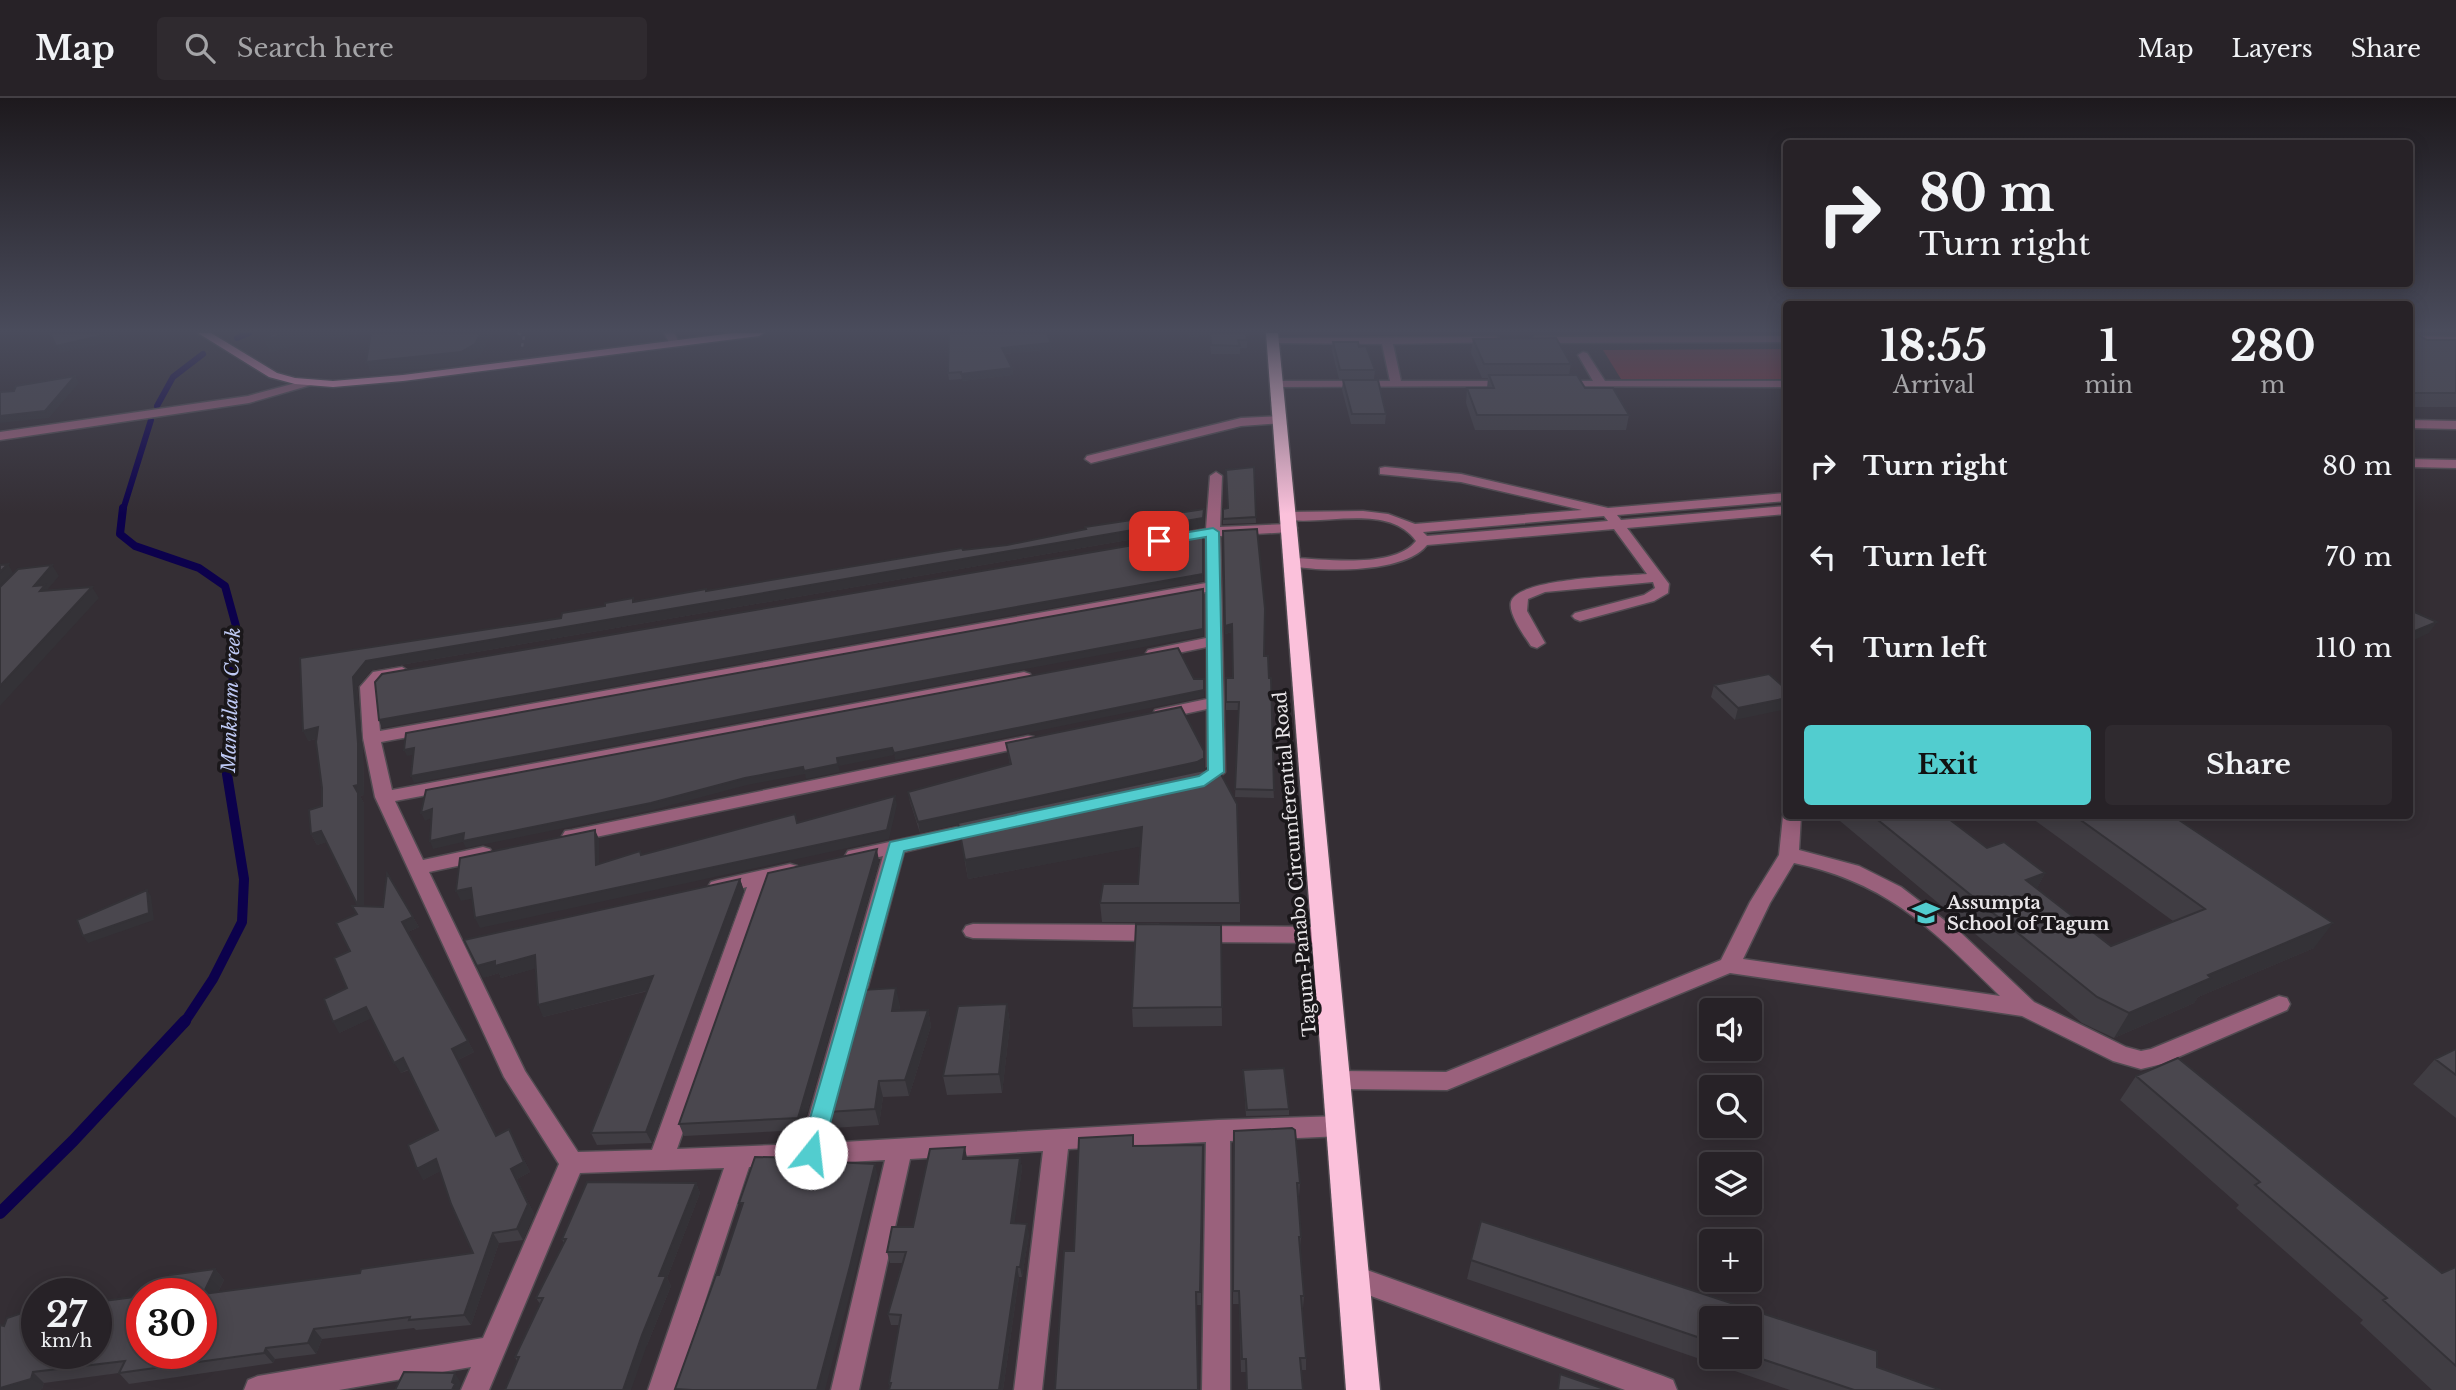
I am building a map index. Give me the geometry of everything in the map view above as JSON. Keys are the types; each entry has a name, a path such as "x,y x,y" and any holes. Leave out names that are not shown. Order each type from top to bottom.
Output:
{"highway":[{"name":"Tagum-Panabo Circumferential Road","path":"1279,393 1363,1390"}],"street":[{"path":"0,436 249,399 270,393"},
{"path":"1091,459 1234,424 1280,420"},
{"path":"2413,424 2456,425"},
{"path":"2413,463 2456,464"},
{"path":"1385,471 1461,478 1613,518 1783,510"},
{"path":"2413,474 2456,474"},
{"path":"1191,783 1204,780 1216,772 1213,532 1216,476"},
{"path":"1172,539 1289,522 1380,516 1402,521 1419,534 1613,518 1783,497"},
{"path":"1580,616 1659,595 1663,590 1657,577 1613,518"},
{"path":"1293,562 1387,562 1410,555 1420,547 1419,534"},
{"path":"1537,643 1519,611 1518,603 1530,591 1560,585 1657,577"},
{"path":"372,738 1214,586"},
{"path":"1133,657 1215,641"},
{"path":"420,668 379,676 369,683 372,738 384,797 418,867 451,945 516,1077 572,1163"},
{"path":"384,797 1038,674"},
{"path":"1149,716 1216,702"},
{"path":"553,840 1040,739"},
{"path":"1729,965 1760,902 1789,855 1792,819"},
{"path":"842,859 1003,824"},
{"path":"811,1153 896,846"},
{"path":"418,867 499,851"},
{"path":"1789,855 1838,866 1870,878 1898,894 1926,914 2026,1008 2120,1055 2141,1060 2154,1058 2279,1004"},
{"path":"694,892 816,865"},
{"path":"661,1159 761,877"},
{"path":"973,931 1325,935"},
{"path":"451,945 478,939"},
{"path":"1338,1080 1447,1082 1729,965 2026,1008"},
{"path":"572,1163 1342,1126"},
{"path":"1216,1390 1218,1130"},
{"path":"1028,1390 1057,1139"},
{"path":"845,1390 900,1149"},
{"path":"662,1390 741,1156"},
{"path":"475,1390 572,1163"},
{"path":"1353,1278 1663,1390"},
{"path":"258,1390 288,1388 492,1350"}],"building":[{"path":"0,393 60,393 45,411 0,416"},
{"path":"1347,393 1381,393 1386,414 1352,414"},
{"path":"1469,393 1616,393 1629,415 1477,415"},
{"path":"1254,467 1256,517 1223,519 1223,509 1228,508 1226,470"},
{"path":"1204,509 1203,518 366,661 353,677 358,743 358,785 354,786 358,793 358,906 321,831 311,834 309,810 322,806 322,788 316,742 318,727 303,731 300,658 561,618 562,613 633,598 633,602 962,548 1007,545 1086,529 1085,527"},
{"path":"1257,529 1265,609 1264,656 1268,656 1271,678 1274,790 1235,789 1239,702 1226,702 1226,678 1233,678 1232,624 1225,626 1223,531"},
{"path":"1203,533 1203,574 379,720 375,682 382,674"},
{"path":"52,565 34,586 45,585 40,591 92,587 0,686 0,587 18,569"},
{"path":"1203,589 1203,629 411,776 414,748 404,750 406,733"},
{"path":"2413,611 2437,622 2413,632"},
{"path":"1178,648 1194,679 1204,679 1204,690 894,753 892,748 837,758 838,764 804,771 803,767 745,778 651,803 463,841 464,833 430,841 432,809 421,813 426,790"},
{"path":"1769,674 1783,686 1783,699 1738,708 1714,685"},
{"path":"1181,707 1204,751 1204,758 1197,762 918,822 908,792 1011,764 1006,743"},
{"path":"1215,763 1237,804 1240,903 1100,903 1103,884 1138,884 1142,827 965,860 958,823 1204,770"},
{"path":"895,796 887,830 475,918 471,888 456,891 460,858 595,830 596,865 640,851 641,855 795,814 797,823"},
{"path":"1877,819 1949,819 1987,848 2004,842 2045,873 2026,880 2111,946 2205,909 2079,819 2177,819 2333,923 2208,975 2211,978 2129,1013 2097,997"},
{"path":"877,849 798,1118 679,1124 768,873"},
{"path":"387,873 413,917 402,922 468,1041 452,1049 496,1136 509,1129 524,1162 511,1169 528,1204 517,1229 493,1233 464,1315 409,1320 410,1317 314,1329 308,1343 266,1348 264,1353 217,1359 217,1292 360,1273 361,1269 473,1253 451,1204 436,1159 417,1169 408,1145 438,1130 403,1058 394,1063 366,1007 333,1022 324,999 347,988 334,958 350,951 336,923 357,914 352,906 383,907"},
{"path":"740,879 646,1132 591,1133 653,976 538,1005 535,955 495,966 495,961 477,966 464,940"},
{"path":"147,890 149,913 83,936 77,920"},
{"path":"1136,924 1221,925 1222,1007 1132,1008"},
{"path":"896,988 892,1011 928,1010 905,1080 879,1081 875,1109 828,1112 861,990"},
{"path":"1007,1004 999,1074 943,1076 958,1006"},
{"path":"2456,1049 2456,1075 2435,1059"},
{"path":"2178,1058 2442,1273 2456,1267 2456,1366 2383,1300 2387,1298 2255,1185 2260,1182 2136,1076"},
{"path":"1284,1068 1289,1109 1247,1110 1243,1070"},
{"path":"1295,1130 1300,1183 1297,1183 1306,1358 1300,1358 1303,1390 1247,1390 1246,1359 1242,1359 1239,1291 1233,1291 1234,1131"},
{"path":"1133,1135 1133,1146 1203,1145 1200,1292 1196,1292 1198,1390 1055,1390 1064,1251 1074,1251 1079,1138"},
{"path":"965,1147 963,1159 1020,1158 1011,1223 1027,1224 1020,1267 1017,1267 999,1390 889,1390 901,1315 888,1314 906,1252 887,1252 892,1227 913,1227 930,1149"},
{"path":"755,1157 814,1158 813,1161 875,1164 817,1390 675,1389 716,1275 719,1275"},
{"path":"587,1182 696,1183 659,1276 666,1276 623,1390 505,1390 519,1357 515,1357 543,1298 536,1298 566,1239 562,1239"},
{"path":"1481,1221 1740,1306 1699,1306 1699,1338 1471,1260"},
{"path":"215,1269 211,1278 168,1278 170,1275"},
{"path":"126,1298 126,1369 148,1369 119,1373 125,1361 112,1363 112,1300"},
{"path":"21,1313 21,1369 58,1369 33,1372 31,1379 0,1388 0,1325 4,1326 7,1318"},
{"path":"1762,1313 1877,1351 1877,1367 1941,1390 1854,1390 1762,1359"},
{"path":"404,1372 455,1373 452,1382 455,1384 452,1390 395,1390"},
{"path":"1560,1374 1607,1390 1558,1390"}],"waterway":[{"name":"Mankilam Creek","path":"157,406 164,393"},
{"name":"Mankilam Creek","path":"123,510 151,420"},
{"name":"Mankilam Creek","path":"123,508 120,534 135,546 199,568 225,586 236,626 229,735"},
{"name":"Mankilam Creek","path":"184,1023 213,979 242,922 244,879 227,774 229,733"},
{"name":"Mankilam Creek","path":"0,1213 73,1141 185,1021"}],"place":[{"name":"Assumpta School of Tagum","path":"1926,913"}],"route":[{"path":"811,1153 896,846 1204,780 1216,772 1213,532 1159,541"}]}
